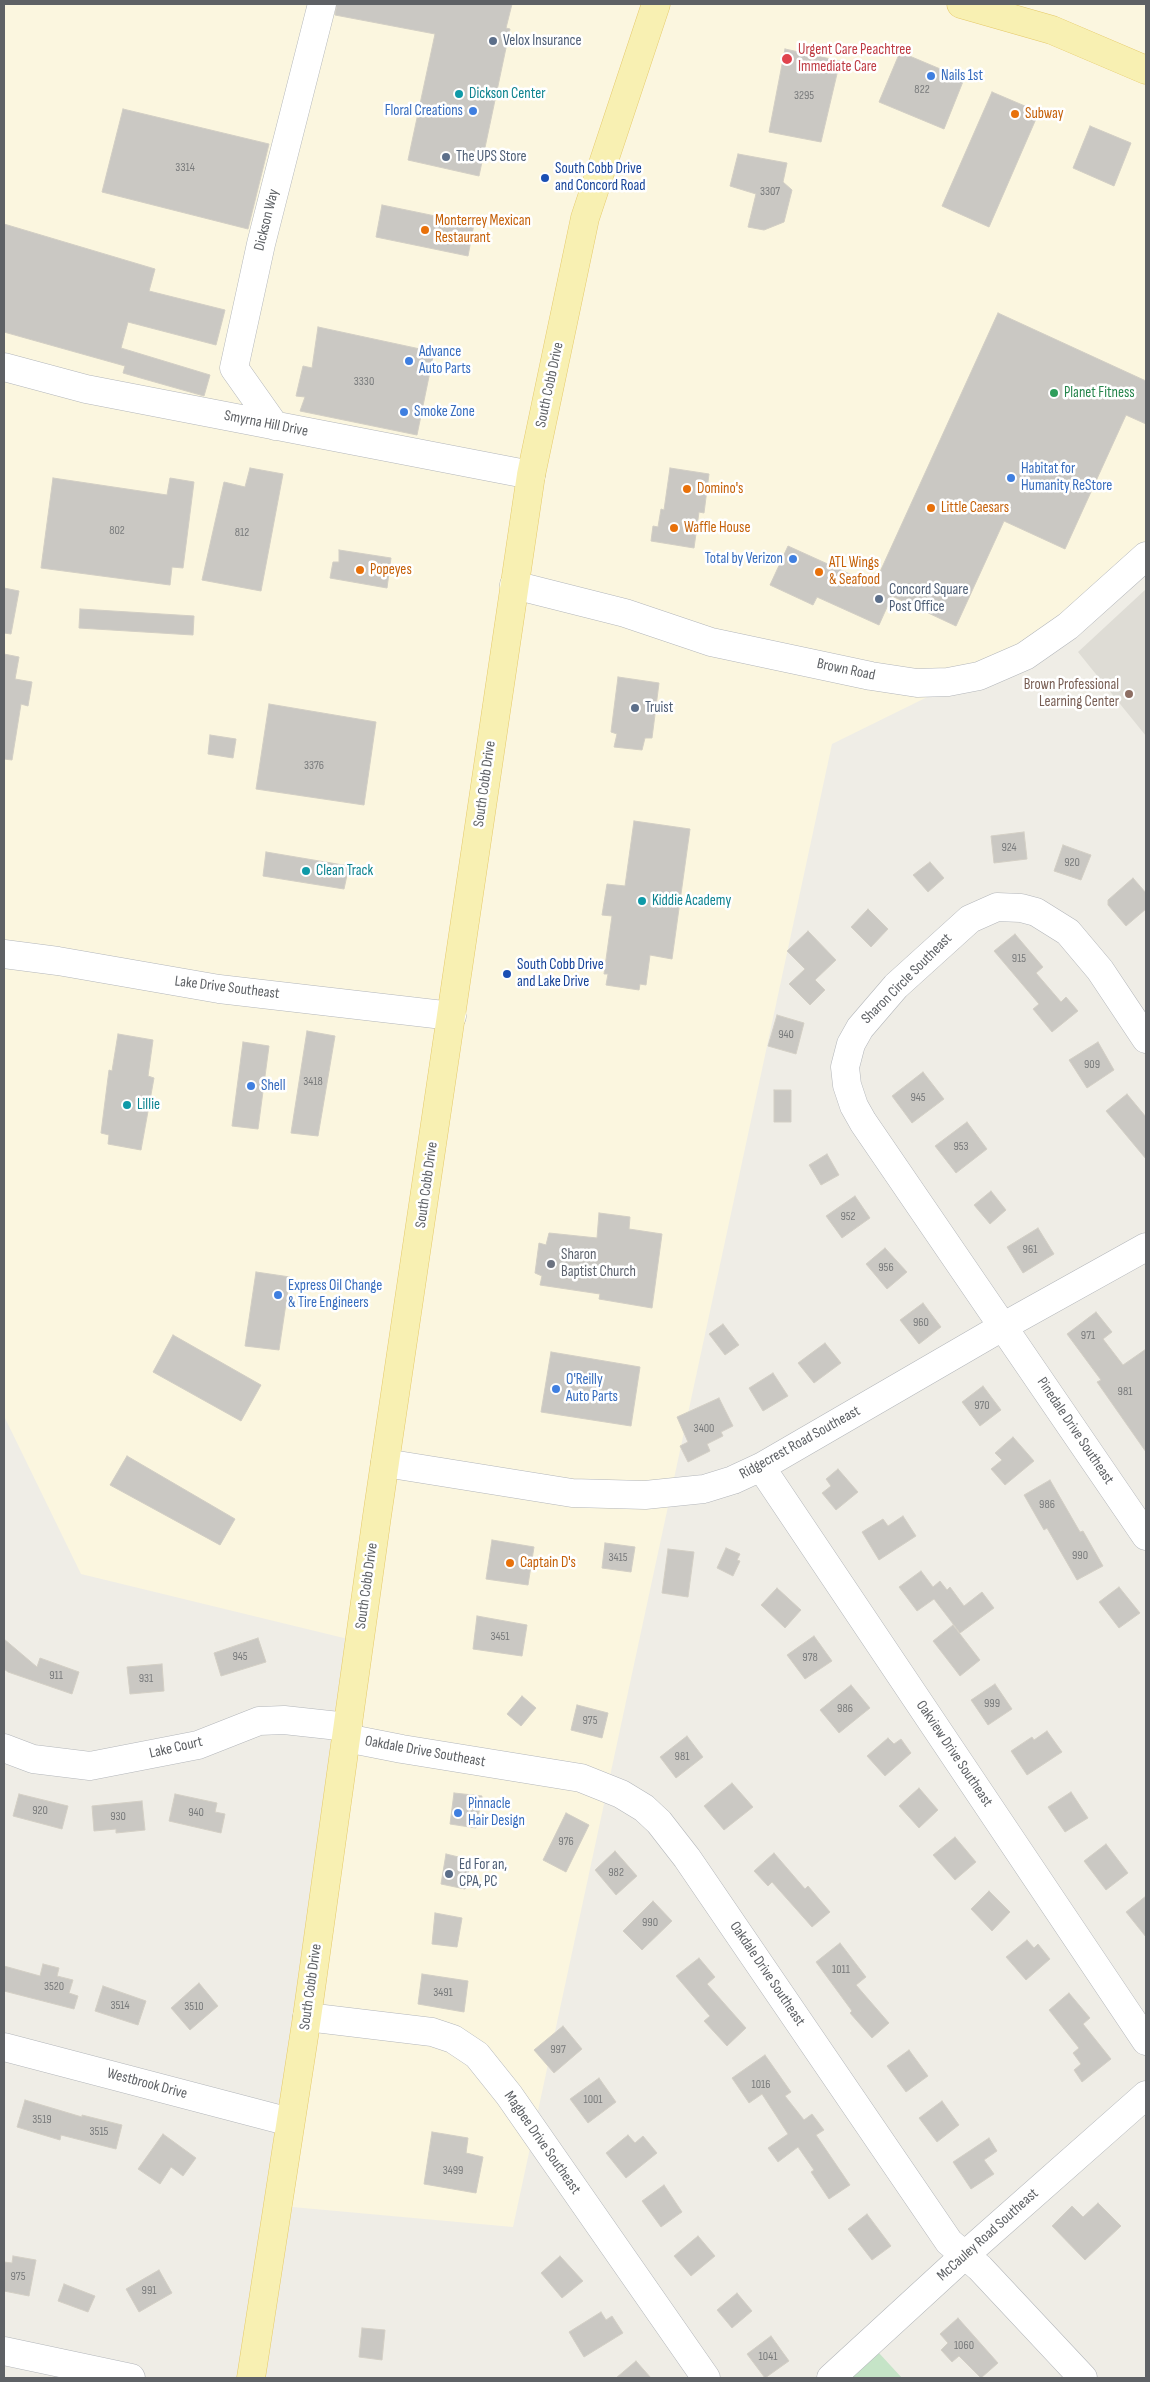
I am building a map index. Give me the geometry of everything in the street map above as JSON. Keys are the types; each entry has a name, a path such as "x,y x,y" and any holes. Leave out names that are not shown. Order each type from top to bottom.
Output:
{"main road":[{"name":"South Cobb Drive","path":"251,2378 307,2017 385,1463 530,475 585,218 656,4"},
{"path":"962,4 1044,27 1146,70"}],"street":[{"name":"Dickson Way","path":"275,426 234,368 260,244 322,4"},
{"name":"Smyrna Hill Drive","path":"4,367 86,389 530,475"},
{"name":"Brown Road","path":"514,585 625,613 711,642 870,676 917,683 948,682 979,676 1025,656 1068,626 1146,556"},
{"name":"Sharon Circle Southeast","path":"1004,1326 854,1106 847,1085 845,1066 851,1044 860,1028 876,1008 953,932 984,911 1002,907 1021,908 1036,912 1068,932 1100,970 1146,1039"},
{"name":"Lake Drive Southeast","path":"4,954 58,961 219,989 452,1016"},
{"name":"Ridgecrest Road Southeast","path":"385,1463 572,1493 644,1495 704,1489 733,1480 761,1467 1004,1326 1146,1247"},
{"name":"Pinedale Drive Southeast","path":"1004,1326 1146,1536"},
{"name":"Oakview Drive Southeast","path":"761,1467 1146,2041"},
{"name":"Lake Court","path":"4,1748 33,1759 90,1766 198,1745 259,1721 284,1720 347,1732"},
{"name":"Oakdale Drive Southeast","path":"347,1732 402,1749 581,1778 621,1794 644,1808 659,1822 688,1858 949,2242 980,2268 1083,2378"},
{"name":"Magbee Drive Southeast","path":"307,2017 432,2032 453,2039 477,2055 509,2095 706,2378"},
{"name":"Westbrook Drive","path":"4,2047 290,2122"},
{"name":"McCauley Road Southeast","path":"831,2378 965,2255 1146,2095"},
{"path":"4,2351 131,2378"}],"shaded area":[{"path":"4,4 1146,4 1146,546 1051,636 832,744 513,2227 270,2205 352,1640 81,1574 4,1416"},
{"name":"Brown Professional Learning Center","path":"1146,589 1146,736 1078,652"}],"green space":[{"path":"879,2353 902,2378 851,2378"}],"building":[{"name":"Dickson Center","path":"337,4 512,4 506,28 510,29 479,176 408,160 435,34 335,15"},
{"path":"785,49 840,61 821,142 769,132"},
{"path":"900,52 964,79 944,129 879,102"},
{"path":"992,92 1039,112 989,227 942,206"},
{"path":"123,109 269,144 248,229 102,192"},
{"path":"1090,126 1131,143 1114,186 1073,168"},
{"path":"738,154 787,163 783,182 792,190 784,222 764,230 748,227 756,194 730,186"},
{"name":"Monterrey Mexican Restaurant","path":"382,205 474,224 468,256 376,237"},
{"path":"4,224 155,269 149,291 225,310 216,345 128,322 121,348 210,375 204,396 123,373 125,366 4,332"},
{"path":"998,313 1146,381 1146,424 1126,415 1065,549 1004,521 956,626 892,596 879,625 817,597 813,605 770,585 788,546 874,585"},
{"path":"318,327 434,352 417,435 300,411 305,397 296,396 303,366 312,368"},
{"path":"250,468 283,474 261,591 202,580 224,482 245,487"},
{"path":"670,468 709,474 704,513 699,512 694,548 651,541 653,526 658,527 661,509 664,510"},
{"path":"53,478 167,495 170,478 194,482 183,568 172,567 170,585 41,568"},
{"name":"Popeyes","path":"339,550 391,558 387,588 330,578 333,562 339,562"},
{"path":"4,588 19,591 11,634 4,633"},
{"path":"80,609 194,616 193,635 79,628"},
{"path":"4,654 19,657 15,679 32,682 28,706 21,704 12,760 4,759"},
{"name":"Truist","path":"618,677 659,683 652,738 645,738 642,750 614,747 617,734 611,732"},
{"path":"269,704 376,722 364,805 256,789"},
{"path":"210,735 236,739 233,758 208,754"},
{"name":"Kiddie Academy","path":"634,821 690,829 672,959 650,955 646,985 640,984 639,990 606,985 608,974 604,974 612,916 602,915 607,884 625,886"},
{"path":"1024,832 1027,859 994,863 991,836"},
{"path":"1063,845 1091,855 1081,880 1054,871"},
{"name":"Clean Track","path":"266,852 349,866 344,889 263,876"},
{"path":"930,862 944,878 928,892 913,875"},
{"path":"1133,878 1146,893 1146,909 1126,926 1108,905 1108,900"},
{"path":"868,909 888,929 871,947 851,927"},
{"path":"808,931 836,960 815,980 825,990 810,1005 789,984 805,969 787,951"},
{"path":"1015,934 1043,967 1036,973 1061,1002 1066,997 1078,1011 1052,1032 1033,1009 1039,1004 994,951"},
{"path":"777,1015 804,1023 796,1054 768,1046"},
{"name":"Shell","path":"307,1031 335,1036 318,1136 291,1133"},
{"name":"Lillie","path":"118,1034 153,1040 148,1076 154,1078 141,1150 108,1144 109,1135 101,1133 109,1070 112,1071"},
{"name":"Shell","path":"243,1042 269,1046 258,1129 232,1126"},
{"path":"1098,1042 1114,1070 1087,1088 1069,1060"},
{"path":"923,1072 944,1099 912,1123 892,1096"},
{"path":"774,1090 791,1090 791,1122 774,1122"},
{"path":"1127,1094 1146,1117 1146,1159 1106,1111"},
{"path":"967,1122 987,1149 956,1173 935,1146"},
{"path":"827,1154 839,1175 821,1185 809,1165"},
{"path":"991,1191 1006,1210 990,1224 974,1205"},
{"path":"855,1196 870,1218 842,1238 826,1216"},
{"path":"599,1213 630,1217 629,1229 662,1234 652,1308 599,1299 600,1294 540,1285 542,1276 535,1273 539,1243 546,1245 549,1233 597,1238"},
{"path":"1038,1228 1054,1254 1023,1273 1007,1247"},
{"path":"885,1248 907,1272 887,1289 866,1264"},
{"path":"256,1272 290,1277 279,1350 245,1346"},
{"path":"923,1303 941,1327 919,1344 900,1320"},
{"path":"1096,1312 1112,1332 1103,1339 1123,1365 1146,1349 1146,1452 1097,1382 1101,1380 1067,1334"},
{"path":"723,1324 739,1345 725,1355 709,1334"},
{"path":"173,1335 261,1385 241,1421 153,1372"},
{"path":"825,1343 841,1363 814,1383 798,1363"},
{"path":"551,1352 640,1367 631,1426 541,1412"},
{"path":"773,1373 788,1396 763,1411 749,1388"},
{"path":"983,1386 1001,1410 980,1426 962,1402"},
{"path":"719,1398 733,1426 721,1432 723,1436 707,1444 710,1451 688,1462 680,1446 688,1442 677,1417"},
{"path":"1013,1437 1034,1461 1005,1485 991,1469 1002,1460 995,1453"},
{"path":"127,1456 235,1519 220,1545 110,1485"},
{"path":"838,1469 858,1492 836,1510 822,1493 831,1486 826,1479"},
{"path":"1050,1480 1080,1532 1083,1531 1103,1566 1077,1580 1047,1528 1044,1530 1024,1495"},
{"path":"903,1516 916,1536 879,1560 862,1532 883,1519 888,1526"},
{"name":"Captain D's","path":"492,1540 534,1547 528,1585 486,1579"},
{"path":"605,1543 635,1547 631,1572 602,1568"},
{"path":"726,1548 740,1554 737,1560 740,1561 733,1576 717,1568"},
{"path":"668,1549 694,1552 688,1597 662,1593"},
{"path":"921,1571 933,1587 940,1581 947,1590 950,1587 964,1606 982,1592 994,1608 960,1633 934,1599 917,1611 899,1587"},
{"path":"1119,1587 1140,1613 1119,1628 1099,1602"},
{"path":"777,1588 801,1610 785,1628 761,1605"},
{"path":"477,1616 527,1625 522,1656 473,1649"},
{"path":"953,1625 980,1660 960,1676 933,1641"},
{"path":"814,1636 832,1661 805,1679 787,1655"},
{"path":"258,1638 266,1662 221,1676 214,1653"},
{"path":"4,1639 37,1667 40,1658 79,1672 72,1694 4,1669"},
{"path":"162,1664 164,1691 130,1694 127,1667"},
{"path":"995,1684 1012,1709 988,1725 971,1700"},
{"path":"851,1685 870,1708 839,1733 820,1710"},
{"path":"522,1696 536,1708 521,1726 507,1714"},
{"path":"577,1705 608,1713 602,1738 571,1730"},
{"path":"1047,1731 1062,1752 1027,1775 1011,1751 1032,1737 1034,1740"},
{"path":"687,1736 703,1757 676,1778 660,1757"},
{"path":"888,1738 894,1744 901,1739 911,1753 885,1776 867,1756"},
{"path":"732,1783 753,1807 724,1830 704,1806"},
{"path":"919,1788 938,1810 919,1828 899,1806"},
{"path":"1071,1792 1088,1818 1065,1832 1048,1807"},
{"path":"454,1793 482,1796 476,1828 450,1824"},
{"path":"19,1794 68,1806 62,1829 13,1816"},
{"path":"175,1794 217,1803 215,1812 225,1814 221,1833 169,1821"},
{"path":"142,1801 145,1830 116,1833 116,1829 94,1831 92,1806"},
{"path":"566,1813 589,1825 566,1872 543,1860"},
{"path":"955,1837 976,1862 955,1880 933,1855"},
{"path":"1106,1844 1128,1873 1106,1890 1084,1861"},
{"path":"615,1851 637,1876 616,1895 595,1870"},
{"path":"774,1853 805,1889 808,1886 830,1912 812,1927 772,1882 768,1886 754,1871"},
{"path":"446,1854 471,1860 465,1889 441,1884"},
{"path":"989,1891 1010,1912 992,1931 971,1909"},
{"path":"1146,1896 1146,1937 1126,1912"},
{"path":"653,1901 672,1921 642,1950 623,1931"},
{"path":"435,1913 462,1918 457,1947 432,1944"},
{"path":"1027,1940 1034,1948 1038,1944 1050,1959 1026,1980 1006,1957"},
{"path":"840,1943 866,1977 856,1985 889,2023 872,2038 850,2013 852,2011 816,1962"},
{"path":"699,1958 715,1977 707,1984 746,2028 727,2046 704,2021 710,2016 676,1976"},
{"path":"43,1964 59,1968 57,1976 73,1980 69,1993 78,1996 74,2009 4,1991 4,1966 40,1976"},
{"path":"422,1974 468,1981 464,2012 418,2004"},
{"path":"199,1983 218,2006 190,2030 171,2008"},
{"path":"103,1986 146,2001 138,2025 95,2011"},
{"path":"1069,1993 1090,2018 1083,2024 1111,2059 1082,2082 1074,2070 1081,2064 1073,2053 1079,2048 1049,2010"},
{"path":"563,2026 582,2049 554,2073 534,2050"},
{"path":"909,2050 928,2076 906,2092 887,2066"},
{"path":"765,2055 791,2092 785,2096 804,2120 812,2114 824,2130 816,2135 850,2185 829,2199 811,2172 814,2170 798,2147 778,2162 768,2148 788,2134 762,2094 749,2103 732,2078"},
{"path":"599,2078 616,2102 588,2123 570,2099"},
{"path":"25,2100 82,2117 82,2115 122,2125 116,2149 61,2135 60,2140 17,2127"},
{"path":"942,2101 959,2125 937,2142 919,2118"},
{"path":"432,2132 468,2138 466,2153 483,2157 476,2193 424,2184"},
{"path":"163,2134 196,2158 183,2176 171,2167 160,2184 138,2169"},
{"path":"628,2135 635,2143 643,2136 657,2153 626,2178 606,2153"},
{"path":"989,2138 997,2151 984,2160 994,2174 971,2189 953,2162"},
{"path":"664,2185 682,2212 661,2227 642,2201"},
{"path":"1098,2203 1121,2226 1085,2260 1052,2226 1072,2206 1083,2217"},
{"path":"867,2214 891,2246 872,2260 848,2229"},
{"path":"698,2236 715,2256 691,2276 674,2256"},
{"path":"13,2256 36,2260 29,2296 4,2291 4,2262 12,2263"},
{"path":"560,2256 583,2281 562,2298 541,2273"},
{"path":"159,2270 172,2293 139,2312 126,2289"},
{"path":"64,2284 95,2296 88,2312 58,2301"},
{"path":"737,2293 752,2311 732,2328 717,2310"},
{"path":"601,2312 606,2320 612,2316 623,2333 584,2357 569,2332"},
{"path":"958,2318 998,2363 981,2378 959,2356 952,2362 941,2350 948,2343 940,2334"},
{"path":"362,2328 385,2330 382,2360 359,2357"},
{"path":"771,2336 789,2361 765,2378 747,2354"},
{"path":"636,2361 651,2378 616,2378"}],"place":[{"name":"Velox Insurance","path":"493,41"},
{"name":"Urgent Care Peachtree Immediate Care","path":"787,59"},
{"name":"Nails 1st","path":"931,76"},
{"name":"Dickson Center","path":"459,94"},
{"name":"Floral Creations","path":"473,111"},
{"name":"Subway","path":"1015,114"},
{"name":"The UPS Store","path":"446,157"},
{"name":"South Cobb Drive and Concord Road","path":"545,178"},
{"name":"Monterrey Mexican Restaurant","path":"425,230"},
{"name":"Advance Auto Parts","path":"409,361"},
{"name":"Planet Fitness","path":"1054,393"},
{"name":"Smoke Zone","path":"404,412"},
{"name":"Habitat for Humanity ReStore","path":"1011,478"},
{"name":"Domino's","path":"687,489"},
{"name":"Little Caesars","path":"931,508"},
{"name":"Waffle House","path":"674,528"},
{"name":"Total by Verizon","path":"793,559"},
{"name":"Popeyes","path":"360,570"},
{"name":"ATL Wings & Seafood","path":"819,572"},
{"name":"Concord Square Post Office","path":"879,599"},
{"name":"Brown Professional Learning Center","path":"1129,694"},
{"name":"Truist","path":"635,708"},
{"name":"Clean Track","path":"306,871"},
{"name":"Kiddie Academy","path":"642,901"},
{"name":"South Cobb Drive and Lake Drive","path":"507,974"},
{"name":"Shell","path":"251,1086"},
{"name":"Lillie","path":"127,1105"},
{"name":"Sharon Baptist Church","path":"551,1264"},
{"name":"Express Oil Change & Tire Engineers","path":"278,1295"},
{"name":"O'Reilly Auto Parts","path":"556,1389"},
{"name":"Captain D's","path":"510,1563"},
{"name":"Pinnacle Hair Design","path":"458,1813"},
{"name":"Ed For an, CPA, PC","path":"449,1874"}]}
